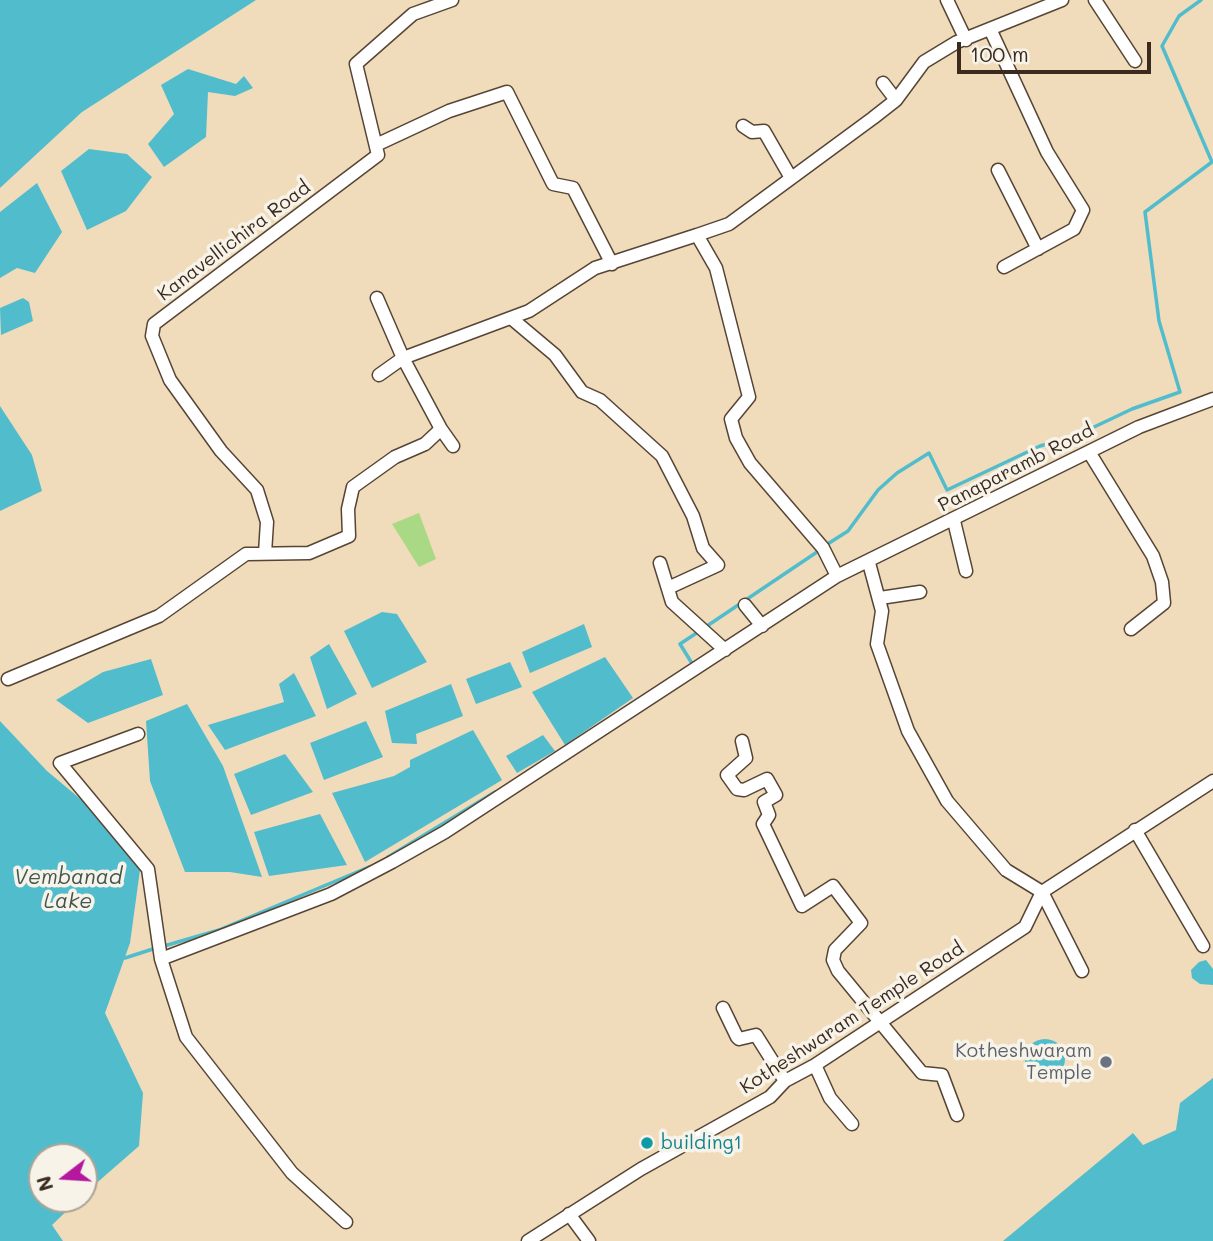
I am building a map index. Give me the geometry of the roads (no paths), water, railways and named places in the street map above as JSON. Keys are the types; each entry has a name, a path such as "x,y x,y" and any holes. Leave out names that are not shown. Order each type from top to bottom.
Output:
{"street":[{"path":"452,0 413,14 356,64 376,145 449,111 508,92 553,184 573,188 612,264"},
{"path":"947,0 966,40"},
{"path":"379,375 403,358 529,311 595,268 729,224 896,100 924,62 957,42 991,31 1037,4 1062,0"},
{"path":"1095,0 1135,61"},
{"path":"991,31 1047,152 1083,210 1074,229 1004,267"},
{"path":"883,83 896,100"},
{"path":"743,126 752,132 764,131 791,178"},
{"name":"Kanavellichira Road","path":"265,552 267,522 257,490 221,451 170,380 152,337 154,324 378,155 376,145"},
{"path":"998,170 1038,249"},
{"path":"697,235 716,268 749,397 732,419 736,438 750,463 823,548 837,576"},
{"path":"377,298 403,358 453,446"},
{"path":"511,318 555,355 582,392 600,401 662,456 693,516 703,548 718,565 668,588"},
{"name":"Panaparamb Road","path":"161,959 331,894 392,862 445,832 837,576 869,563 1139,427 1213,399"},
{"path":"8,679 159,616 246,554 309,553 349,536 348,509 352,487 395,457 425,444 441,429"},
{"path":"1089,452 1153,556 1162,582 1164,603 1131,629"},
{"path":"954,521 966,571"},
{"path":"660,563 672,602 725,650"},
{"path":"869,563 882,611 877,644 908,730 947,801 1006,870 1042,892 1082,971"},
{"path":"880,598 920,592"},
{"path":"745,605 762,626"},
{"path":"138,734 60,763 148,869 161,959 186,1037 292,1173 345,1222"},
{"path":"742,741 746,758 727,775 737,789 744,790 767,779 776,795 764,802 769,815 764,824 802,906 833,886 861,923 835,950 833,960 847,984 922,1073 942,1075 957,1115"},
{"name":"Kotheshwaram Temple Road","path":"528,1241 640,1170 770,1097 785,1081 815,1065 1024,927 1042,892 1213,781"},
{"path":"1135,830 1203,946"},
{"path":"723,1008 737,1037 739,1039 756,1035 785,1081"},
{"path":"815,1065 830,1098 852,1124"},
{"path":"569,1214 589,1241"}],"water":[{"path":"0,0 256,0 82,112 0,188"},
{"path":"188,69 236,84 244,76 253,88 235,96 208,92 206,137 164,167 148,144 174,114 161,85"},
{"path":"89,149 127,154 152,177 126,211 87,230 61,171"},
{"path":"37,183 62,232 35,273 17,268 0,278 0,212"},
{"path":"23,298 29,302 33,321 1,335 0,308"},
{"path":"0,406 32,455 42,491 0,511"},
{"path":"382,612 397,614 427,662 372,688 344,631"},
{"path":"584,624 592,647 530,673 522,652"},
{"path":"329,644 357,694 327,709 310,657"},
{"path":"605,657 633,698 565,745 532,692"},
{"path":"151,659 163,695 88,723 56,700 103,672"},
{"path":"510,662 522,687 476,704 466,679"},
{"path":"294,673 316,716 225,750 208,725 284,702 279,684"},
{"path":"451,684 463,716 416,734 417,744 392,743 385,711"},
{"path":"187,704 223,766 262,877 230,872 185,872 150,781 146,721"},
{"name":"Vembanad Lake","path":"0,721 47,771 96,812 140,870 130,943 105,1013 143,1093 139,1146 98,1182 98,1143 28,1143 28,1213 64,1213 52,1225 63,1241 0,1241"},
{"path":"366,721 383,757 324,780 310,743"},
{"path":"473,730 502,780 365,862 332,793 394,776 410,767 410,760"},
{"path":"543,735 555,751 517,773 506,756"},
{"path":"285,754 313,792 251,815 234,774"},
{"path":"320,814 347,865 269,876 254,832"},
{"path":"1206,960 1213,969 1213,985 1200,984 1192,978 1191,970 1199,962"},
{"path":"1045,1039 1059,1045 1065,1059 1059,1073 1045,1079 1031,1073 1025,1059 1031,1045"},
{"path":"1213,1078 1213,1241 1003,1241 1133,1133 1143,1145 1176,1130 1180,1103"}],"waterway":[{"path":"826,545 848,531 878,490 897,473 929,453 947,490 1040,446 1073,437 1132,409 1180,392 1159,321 1145,212 1212,162 1162,46 1179,16 1201,0"},
{"path":"704,628 820,550"},
{"path":"693,665 680,644 698,632"},
{"path":"388,857 495,792"},
{"path":"164,946 219,930 369,867"},
{"path":"125,958 156,948"}],"place":[{"name":"Kotheshwaram Temple","path":"1106,1062"},
{"name":"building1","path":"647,1143"}]}
